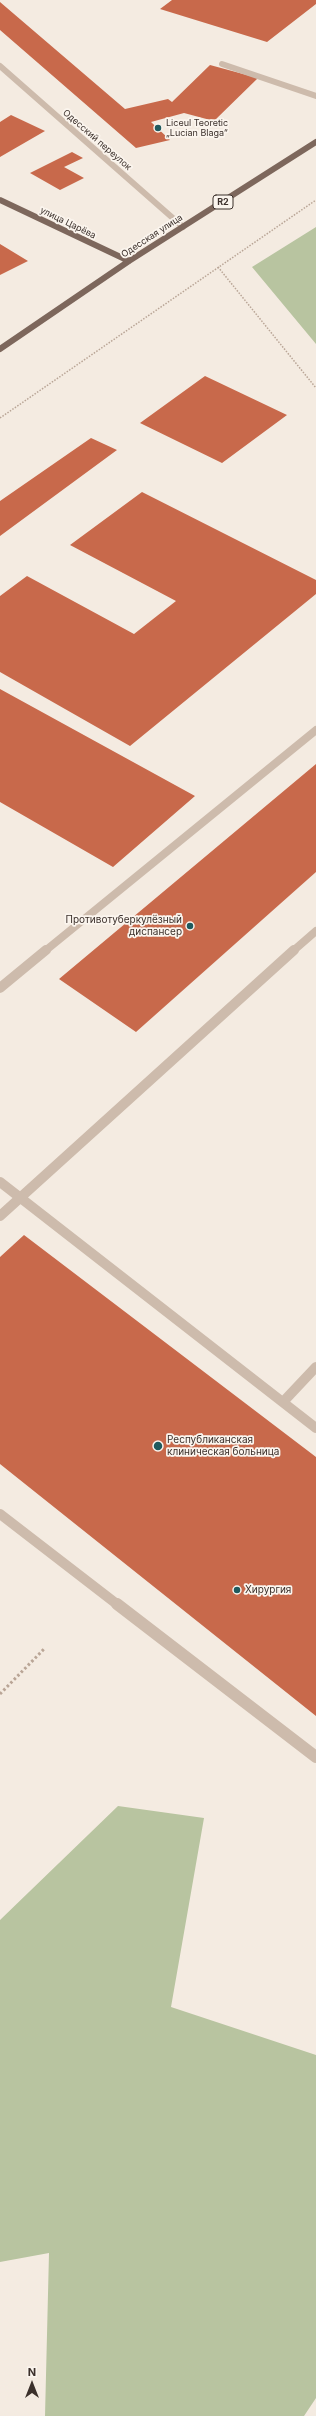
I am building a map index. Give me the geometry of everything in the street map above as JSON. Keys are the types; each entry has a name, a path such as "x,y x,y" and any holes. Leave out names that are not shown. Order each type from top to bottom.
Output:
{"main road":[{"name":"Одесская улица","path":"0,349 129,261 316,142"},
{"name":"улица Царёва","path":"0,200 129,261"}],"street":[{"path":"222,64 316,96"},
{"name":"Одесский переулок","path":"0,66 183,227"},
{"path":"0,988 316,730"},
{"path":"0,1216 316,931"},
{"path":"0,1182 316,1428"},
{"path":"282,1402 316,1367"},
{"path":"0,1514 316,1758"}],"path":[{"path":"0,418 316,200"},
{"path":"218,268 316,388"},
{"path":"0,1694 45,1648"}],"green space":[{"path":"316,227 316,344 252,267"},
{"path":"118,1806 204,1818 171,2007 316,2055 316,2398 304,2416 45,2416 49,2253 0,2262 0,1920"}],"building":[{"path":"172,0 316,0 316,4 267,42 160,9"},
{"path":"0,2 125,109 168,99 172,102 210,65 258,78 214,121 184,113 151,122 170,140 136,148 0,30"},
{"path":"11,115 45,131 0,157 0,122"},
{"path":"72,152 83,158 64,167 84,178 60,190 30,173"},
{"path":"0,244 28,261 0,275"},
{"path":"205,376 287,415 222,463 140,423"},
{"path":"91,438 117,450 0,536 0,501"},
{"path":"142,492 316,580 316,594 130,746 0,672 0,596 27,576 134,634 176,601 70,545"},
{"path":"0,689 195,796 113,867 0,802"},
{"name":"Противотуберкулёзный диспансер","path":"316,764 316,872 136,1032 59,979"},
{"name":"Хирургия","path":"24,1235 316,1457 316,1716 0,1464 0,1257"}],"place":[{"name":"Liceul Teoretic „Lucian Blaga“","path":"158,128"},
{"name":"Противотуберкулёзный диспансер","path":"190,926"},
{"name":"Республиканская клиническая больница","path":"158,1446"},
{"name":"Хирургия","path":"237,1590"}]}
